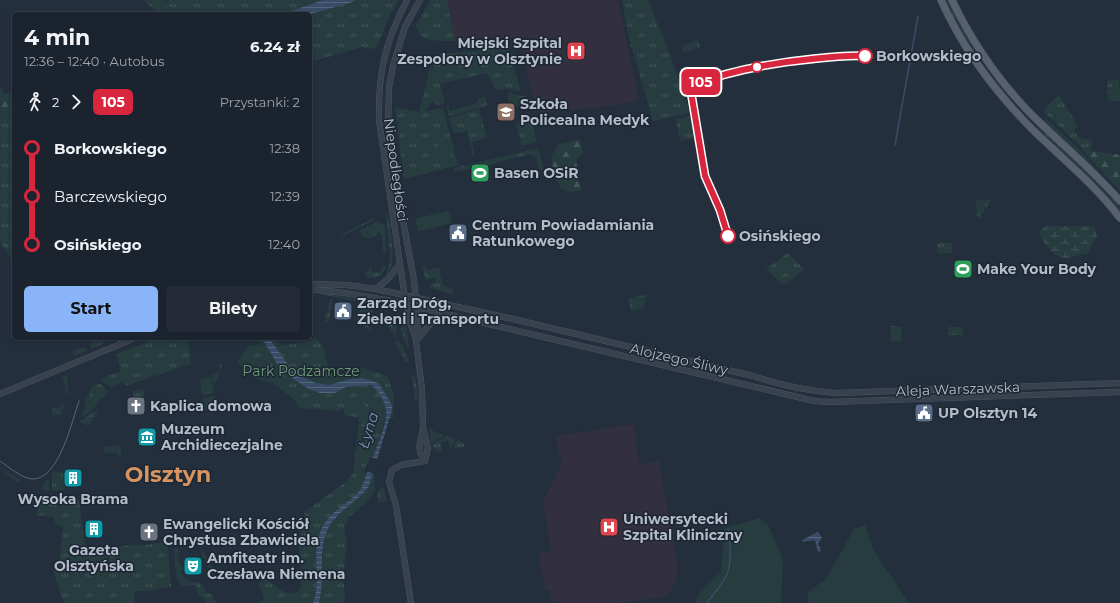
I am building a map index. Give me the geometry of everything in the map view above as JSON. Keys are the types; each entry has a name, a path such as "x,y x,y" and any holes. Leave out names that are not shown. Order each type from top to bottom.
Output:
{"main road":[{"path":"941,0 965,45 981,70 997,90 1033,130 1088,182 1120,218"},
{"path":"952,0 981,53 1010,90 1034,116 1095,174 1120,201"}],"street":[{"name":"Niepodległości","path":"408,0 389,40 382,66 378,96 379,120 406,305 416,341"},
{"name":"Niepodległości","path":"416,341 418,323 414,280 393,165 388,126 388,99 393,66 400,42 420,0"},
{"path":"376,289 389,278 400,264"},
{"name":"Alojzego Śliwy","path":"312,284 347,285 415,297 753,376 797,388"},
{"name":"Alojzego Śliwy","path":"312,289 345,293 416,307 798,398"},
{"path":"425,461 428,448 423,427 422,389 416,341 432,323 444,314"},
{"path":"562,332 567,342"},
{"path":"0,394 129,340"},
{"name":"Aleja Warszawska","path":"797,388 836,393 1120,383"},
{"name":"Aleja Warszawska","path":"798,398 831,402 1120,392"},
{"path":"423,427 418,448 425,461"},
{"path":"411,603 393,495 392,470 401,465 425,461"}],"shaded area":[{"name":"Miejski Szpital Zespolony w Olsztynie","path":"447,0 618,0 639,100 603,107 537,113 520,41 510,37 455,41"},
{"name":"Uniwersytecki Szpital Kliniczny","path":"634,424 639,465 659,461 677,563 677,579 668,596 619,603 552,602 550,590 545,590 539,554 551,551 543,502 562,463 557,444 557,436"}],"green space":[{"path":"143,0 165,0 166,2 169,0 399,0 389,17 376,49 362,47 312,61 312,12 157,12"},
{"path":"430,0 447,0 455,41 431,40 425,38 417,31 416,25"},
{"path":"622,0 648,0 672,60 690,113 653,121 629,38"},
{"path":"944,0 949,0 964,29 981,56 1019,106 1010,98 975,52 958,27"},
{"path":"698,40 700,47 683,53 681,46"},
{"path":"505,48 515,55 516,58 512,60 521,92 506,89 497,90 486,73 440,84 445,102 437,105 433,102 426,109 427,111 443,108 458,165 404,179 395,107 419,112 430,68 433,68 435,59 439,54"},
{"path":"1119,80 1119,88 1107,88 1107,81"},
{"path":"1,87 3,94 12,92 12,99 0,102"},
{"path":"1120,88 1120,101 1108,101 1107,89"},
{"path":"508,92 520,96 526,96 528,109 523,110 521,105 510,106"},
{"path":"1059,95 1078,126 1074,130 1079,137 1092,141 1091,151 1086,154 1080,146 1045,113 1044,109"},
{"path":"485,97 488,105 449,116 447,107 449,105 449,111 477,103 479,98"},
{"path":"12,99 12,112 0,116 0,102"},
{"path":"479,109 487,138 472,142 474,156 467,131 454,134 449,118"},
{"path":"12,112 12,260 0,242 0,116"},
{"path":"529,112 537,142 522,146 516,124 525,121 524,114"},
{"path":"690,116 695,138 680,141 676,119"},
{"path":"1046,119 1078,148 1103,177 1043,121"},
{"path":"1039,125 1111,195 1120,206 1120,212 1097,185 1037,128"},
{"path":"580,139 583,153 576,161 581,191 570,192 561,188 558,184 551,157 559,144"},
{"path":"447,141 452,161 443,163 438,144"},
{"path":"538,148 544,169 539,170 536,157 530,154 478,168 455,172 454,168"},
{"path":"1091,151 1120,155 1120,191 1086,154"},
{"path":"976,200 991,200 980,217 977,216"},
{"path":"449,210 452,223 418,232 415,219"},
{"path":"386,214 388,215 391,230 393,256 390,271 386,277 390,261"},
{"path":"374,218 375,219 342,237 343,234"},
{"path":"378,221 384,225 385,229 386,253 383,253 382,235 378,232 373,237 367,238 362,236 360,230"},
{"path":"1046,226 1094,226 1097,236 1088,253 1064,258 1054,254 1044,242 1039,232"},
{"path":"937,243 952,243 952,253 937,253"},
{"path":"788,253 804,269 786,284 782,284 766,269"},
{"path":"382,264 386,268 380,275 366,278 366,272 370,268 372,268 372,272 380,272"},
{"path":"425,266 426,270 439,268 443,286 453,288 452,294 431,288 429,286 436,281 435,278 426,280 422,267"},
{"path":"314,293 333,294 386,306 385,307"},
{"path":"647,295 643,308 631,311 628,298"},
{"path":"330,299 333,299 328,323 325,321"},
{"path":"361,306 370,307 373,311 366,322 371,331 365,328 363,321 357,321"},
{"path":"390,316 397,328 396,338 386,323"},
{"path":"406,322 409,351 400,328"},
{"path":"890,326 902,327 901,341 891,341"},
{"path":"948,327 963,327 963,335 948,335"},
{"name":"Park Podzamcze","path":"315,337 323,346 330,374 363,368 387,376 394,394 393,419 385,418 380,437 374,472 375,491 366,502 349,517 344,527 347,542 343,575 345,597 343,603 257,603 264,600 261,588 257,584 265,579 284,592 294,593 299,590 302,574 298,538 305,521 304,512 342,485 353,474 359,422 358,418 344,414 344,408 341,408 340,411 298,408 296,401 277,386 272,383 256,379 237,362 250,345 260,345 257,340 278,340 281,345 284,345 312,340"},
{"path":"105,340 104,343 91,349 90,345 93,342"},
{"path":"153,340 193,340 188,342 191,364 126,386 124,382 114,386 104,377 121,371 116,354"},
{"path":"397,341 403,345 409,362 405,362 405,359 394,343"},
{"path":"84,348 87,351 74,356 73,351"},
{"path":"219,364 222,366 214,386 212,374 220,370"},
{"path":"414,374 418,393 415,402 412,375"},
{"path":"66,375 68,380 68,394 65,393 66,389 62,377"},
{"path":"104,377 113,386 111,388 100,379"},
{"path":"211,377 214,393 202,395 200,380"},
{"path":"101,384 108,391 93,409 82,417 87,397 90,397 89,393 92,386"},
{"path":"143,389 146,406 142,407 141,402 132,404 131,399 134,398 133,392"},
{"path":"215,396 216,408 205,410 203,398"},
{"path":"359,403 366,406 370,412 371,418 368,422 366,412 357,404"},
{"path":"61,404 64,405 61,415 52,415 52,407 60,408"},
{"path":"98,409 89,426 79,422"},
{"path":"429,428 435,432 445,435 431,444"},
{"path":"447,436 455,439 451,449 448,441 441,442 443,452 436,451 432,445"},
{"path":"457,440 464,443 464,447 453,449"},
{"path":"120,445 122,455 118,455 117,452 105,453 104,447"},
{"path":"3,469 22,481 17,483 2,470"},
{"path":"54,471 65,474 65,490 52,491 52,475"},
{"path":"47,480 49,480 50,491 41,489"},
{"path":"381,488 384,488 387,501 378,502 377,493"},
{"path":"72,495 73,499 79,499 86,552 137,544 139,546 166,542 168,549 171,587 149,591 135,591 135,603 64,603 53,570 59,563 63,528 55,523 54,517 37,515 38,501 41,497"},
{"path":"760,518 768,525 783,560 781,603 696,603 698,595 721,572 724,528"},
{"path":"865,525 874,551 909,603 808,603 808,592 826,579 854,529"},
{"path":"175,548 178,548 181,551 178,553 179,555 176,555 181,567 184,569 181,571 181,574 189,582 199,582 217,603 206,603 204,598 198,595 196,585 182,586 177,579"},
{"path":"202,550 213,568 210,570 208,567 209,565 204,561 205,559 202,557 202,553 200,552"}],"water":[{"path":"323,0 356,0 312,13 312,12 289,12"},
{"path":"263,340 270,340 292,370 301,376 316,383 329,385 350,379 363,378 378,383 392,405 392,410 369,486 361,496 336,517 325,535 322,549 322,582 319,603 313,603 317,585 317,547 322,528 330,516 361,489 385,424 386,410 381,396 371,385 346,387 335,393 320,393 309,389 293,379 279,367"},
{"path":"818,532 822,538 818,543 821,551 818,552 815,540 803,542 802,540"}],"pier":[{"path":"370,457 379,459 375,474 368,472 365,474 364,472"}],"waterway":[{"path":"895,145 918,16"},
{"path":"707,603 723,581 729,569 730,552 728,529"}],"tram line":[{"path":"0,461 24,477 32,479 41,477 50,470 57,460 68,435 79,401"}],"bus line":[{"name":"105","path":"728,236 720,210 705,176 690,86 766,64 844,56 865,56"}],"place":[{"name":"Miejski Szpital Zespolony w Olsztynie","path":"576,51"},
{"name":"Borkowskiego","path":"865,56"},
{"name":"Szkoła Policealna Medyk","path":"506,112"},
{"name":"Basen OSiR","path":"480,173"},
{"name":"Centrum Powiadamiania Ratunkowego","path":"458,233"},
{"name":"Osińskiego","path":"728,236"},
{"name":"Make Your Body","path":"963,269"},
{"name":"Zarząd Dróg, Zieleni i Transportu","path":"343,311"},
{"name":"Kaplica domowa","path":"136,406"},
{"name":"UP Olsztyn 14","path":"924,413"},
{"name":"Muzeum Archidiecezjalne","path":"147,437"},
{"name":"Wysoka Brama","path":"73,478"},
{"name":"Uniwersytecki Szpital Kliniczny","path":"609,527"},
{"name":"Gazeta Olsztyńska","path":"94,529"},
{"name":"Ewangelicki Kościół Chrystusa Zbawiciela","path":"149,532"},
{"name":"Amfiteatr im. Czesława Niemena","path":"193,566"}],"district":[{"name":"Olsztyn","path":"168,474"}],"water label":[{"name":"Łyna","path":"368,430"}]}
